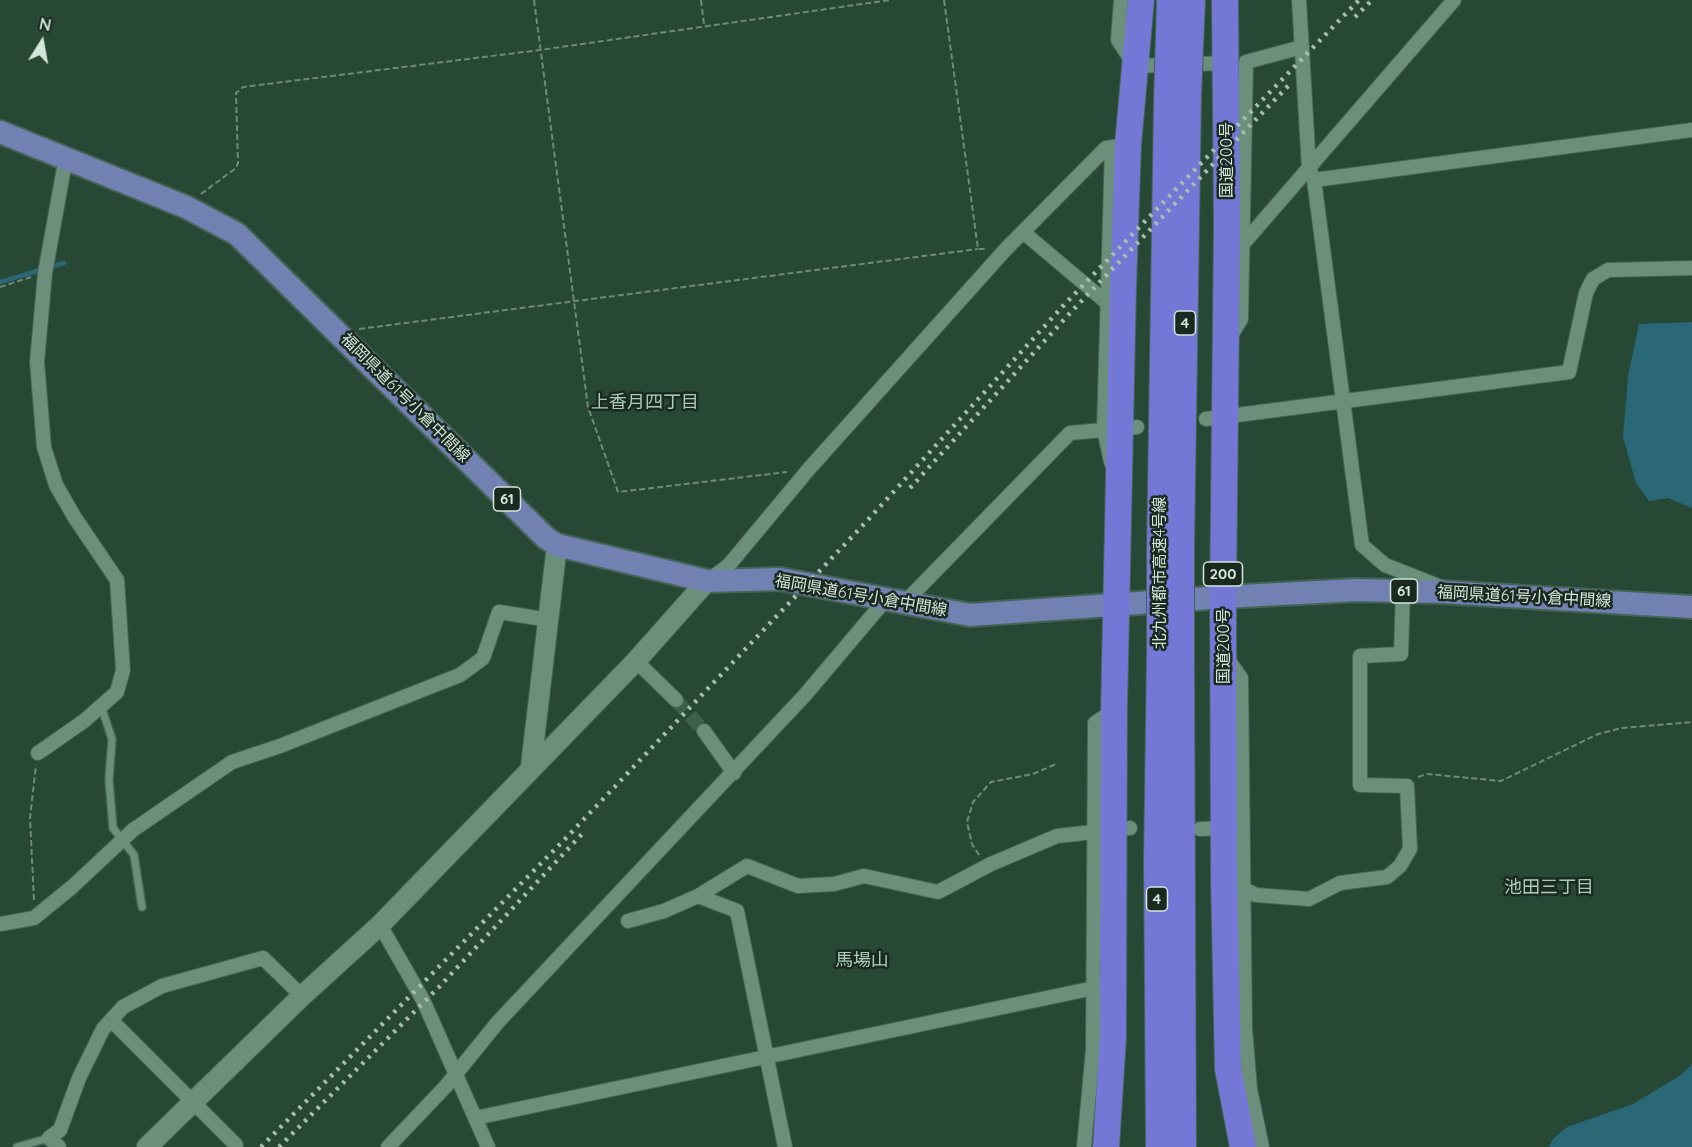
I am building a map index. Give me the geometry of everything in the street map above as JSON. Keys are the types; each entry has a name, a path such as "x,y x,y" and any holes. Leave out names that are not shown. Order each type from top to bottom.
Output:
{"highway":[{"path":"1106,1147 1113,1037 1112,830 1120,428 1120,146 1135,66 1142,0"},
{"name":"北九州都市高速4号線","path":"1159,1147 1157,859 1170,650 1178,99 1170,0"},
{"name":"北九州都市高速4号線","path":"1178,99 1192,0"},
{"name":"国道200号","path":"1225,0 1236,63 1225,343 1215,418 1223,597 1223,828 1234,884 1228,1069 1243,1147"},
{"name":"北九州都市高速4号線","path":"1170,650 1180,858 1183,1147"},
{"path":"1180,858 1200,1147"}],"main road":[{"name":"福岡県道61号小倉中間線","path":"0,132 186,207 237,234 546,538 556,545 707,581 780,579 970,615 1223,597 1403,591 1692,607"}],"street":[{"path":"1121,0 1118,40 1135,66 1236,63 1302,47"},
{"path":"1299,0 1312,174 1362,546 1385,565 1462,595"},
{"path":"1243,244 1312,174 1454,0"},
{"path":"1225,343 1241,320 1243,244 1236,63"},
{"path":"1312,174 1692,130"},
{"path":"147,1147 194,1104 302,996 380,925 531,766 636,661 707,581 728,566 808,470 1005,250 1106,148 1120,146 1106,302 1120,428 1070,433 896,600 498,1022 388,1147"},
{"path":"38,753 117,692 123,670 117,580 75,518 56,485 44,447 37,362 45,273 66,157"},
{"path":"1023,232 1106,302"},
{"path":"1215,418 1569,372 1586,293 1593,279 1608,270 1692,268"},
{"path":"531,766 550,620 556,545"},
{"path":"1234,884 1256,895 1309,898 1340,883 1387,878 1400,866 1410,849 1407,786 1360,785 1360,656 1401,654 1403,591"},
{"path":"0,924 34,918 72,887 123,839 181,795 232,762 313,734 460,675 483,658 499,612 550,620"},
{"path":"636,661 676,700"},
{"path":"704,731 734,774"},
{"path":"628,921 664,911 698,896 747,866 798,886 834,884 864,876 938,892 991,864 1057,836 1112,830 1094,988 1093,1049 1084,1147"},
{"path":"1234,884 1251,1089 1262,1147"},
{"path":"698,896 737,911 785,1147"},
{"path":"380,925 423,1000 488,1147"},
{"path":"54,1142 79,1078 103,1029 123,1007 162,986 263,958 302,996"},
{"path":"475,1118 1094,988"},
{"path":"112,1021 236,1145"}],"lane":[{"path":"101,706 112,740 110,780 113,828 134,855 142,907"},
{"path":"17,1147 54,1142"}],"path":[{"path":"534,0 588,407 618,492 808,470"},
{"path":"701,0 704,25"},
{"path":"186,207 236,168 236,93 243,87 540,50 890,0"},
{"path":"944,0 978,249"},
{"path":"338,332 978,249 1005,250"},
{"path":"0,287 45,273"},
{"path":"1407,786 1415,778 1427,774 1501,781 1598,734 1622,728 1692,722"},
{"path":"34,918 30,818 38,753"},
{"path":"991,864 980,858 972,844 967,822 973,802 992,782 1033,774 1056,764"}],"water":[{"path":"1692,322 1692,508 1668,498 1649,501 1636,483 1623,437 1628,376 1639,324"},
{"path":"1692,1064 1692,1147 1549,1147 1553,1139 1567,1127 1633,1104 1681,1075"}],"waterway":[{"path":"0,282 64,263"}],"tunnel":[{"path":"676,700 704,731"}],"railway":[{"path":"261,1147 568,836 866,522 1063,306 1359,0"},
{"path":"1355,17 1372,0"},
{"path":"910,488 1071,312 1290,84"},
{"path":"279,1147 439,987 582,834"}],"district":[{"name":"上香月四丁目","path":"645,403"},
{"name":"池田三丁目","path":"1549,888"},
{"name":"馬場山","path":"862,961"}]}
